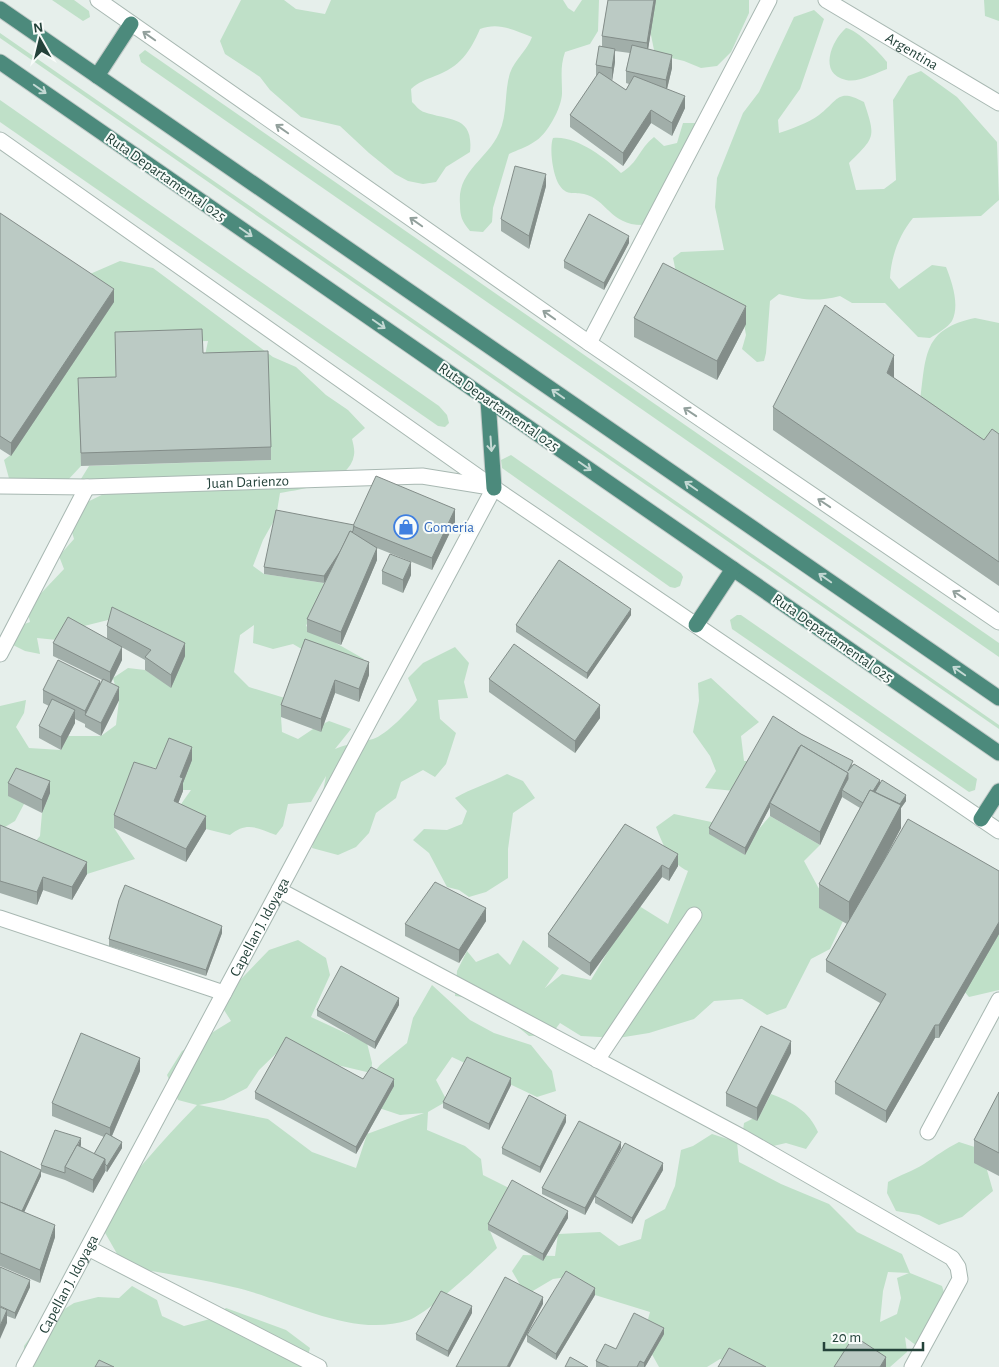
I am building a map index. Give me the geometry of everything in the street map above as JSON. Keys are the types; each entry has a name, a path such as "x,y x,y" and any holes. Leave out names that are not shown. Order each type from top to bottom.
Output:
{"highway":[{"path":"0,9 999,698"},
{"path":"97,76 131,24"},
{"name":"Ruta Departamental 025","path":"0,62 999,753"},
{"path":"488,400 494,488"},
{"path":"696,625 733,569"},
{"path":"981,819 999,791"}],"street":[{"path":"98,0 589,343 999,622"},
{"path":"589,343 769,0"},
{"name":"Argentina","path":"826,0 999,103"},
{"path":"0,140 494,488 999,831"},
{"name":"Juan Darienzo","path":"0,486 87,487 422,476 494,488"},
{"path":"0,654 87,487"},
{"name":"Capellan J. Idoyaga","path":"24,1367 494,488"},
{"path":"279,890 742,1138 952,1258 958,1267 960,1279 912,1367"},
{"path":"597,1060 694,915"},
{"path":"0,918 224,993"},
{"path":"928,1132 999,1000"},
{"path":"88,1248 319,1367"}],"green space":[{"path":"52,0 74,0 89,11 90,17 83,21"},
{"path":"241,0 284,0 296,9 325,14 331,0 563,0 568,8 574,12 582,0 599,0 598,31 590,44 565,52 562,67 562,97 553,120 539,138 509,154 493,208 492,222 483,232 470,231 463,221 460,212 460,193 463,183 499,133 504,118 510,73 532,37 500,27 493,26 480,29 468,52 458,63 411,89 412,102 420,109 464,125 470,140 470,152 446,167 436,182 423,184 408,181 395,174 340,126 301,117 270,90 260,77 225,54 220,41"},
{"path":"644,0 749,0 749,13 731,52 717,66 701,68 684,61 659,55 654,50"},
{"path":"984,0 999,0 999,21 985,16"},
{"path":"814,10 824,19 800,89 778,120 779,133 815,118 843,96 864,102 870,123 871,136 864,148 849,163 856,190 884,189 896,180 893,100 908,76 921,71 957,97 997,142 999,200 981,216 913,218 900,239 894,254 890,278 899,289 932,265 946,267 953,286 955,301 954,315 948,326 930,338 918,337 885,303 852,303 840,296 809,300 779,294 770,301 766,353 764,361 757,362 742,349 746,335 742,313 678,282 673,258 681,252 724,250 715,207 717,178 743,113 759,92 794,17"},
{"path":"846,28 856,32 874,48 887,62 887,69 851,81 837,77 832,71 830,57 836,41"},
{"path":"0,33 999,725 999,729 0,38"},
{"path":"145,50 999,643 999,657 141,62 139,55"},
{"path":"0,100 439,406 447,415 449,423 445,427 438,426 0,122"},
{"path":"683,123 697,123 644,225 633,224 616,217 592,197 565,191 558,182 552,155 553,138 571,140 590,149 621,173 632,165 654,137 664,146 677,143"},
{"path":"120,261 153,268 273,357 296,367 326,395 348,410 365,428 352,439 354,455 351,465 344,472 335,478 312,487 280,493 276,517 263,540 253,566 264,574 324,583 306,626 364,659 352,669 305,651 293,644 273,649 253,643 254,625 240,635 234,672 249,687 288,699 281,717 282,732 298,739 329,721 351,729 335,749 373,739 391,728 417,700 408,678 423,663 455,647 469,663 464,682 468,698 438,700 440,719 456,733 446,764 435,777 423,770 401,782 396,798 376,813 369,833 356,847 338,855 312,848 326,776 311,802 288,804 283,826 276,835 258,828 247,827 230,835 206,829 193,817 174,814 191,790 180,790 161,769 141,765 114,828 135,859 87,874 29,849 40,836 42,813 50,793 24,804 15,821 0,830 0,706 26,700 24,713 16,727 29,748 61,750 68,736 101,736 116,725 119,700 113,678 128,668 145,670 171,687 112,619 68,630 57,640 37,638 40,654 25,651 9,643 19,626 30,622 27,608 64,569 59,556 74,539 69,522 77,507 116,488 76,487 89,466 271,460 203,365 208,341 115,344 116,390 79,391 81,466 66,482 10,482 4,460 13,453 90,274"},
{"path":"975,318 999,323 999,458 920,401 926,357 930,346 945,329"},
{"path":"511,455 681,573 683,577 680,586 670,587 502,468 501,460"},
{"path":"737,615 741,615 977,779 975,790 969,792 732,629 730,620"},
{"path":"711,678 759,722 741,736 744,761 751,761 734,791 705,788 716,771 710,756 693,732 699,701 698,683"},
{"path":"507,774 523,781 535,798 513,813 508,849 508,878 486,892 469,897 459,890 447,887 429,853 413,840 424,829 447,830 462,824 467,811 455,798"},
{"path":"674,814 716,823 745,855 758,830 770,816 820,845 804,861 818,887 843,921 830,949 811,959 786,1008 767,1015 742,999 714,1001 694,1019 649,1033 618,1038 581,1036 560,1023 551,1035 529,1036 485,1000 455,996 457,971 467,951 476,962 498,953 510,965 523,940 559,968 545,988 562,974 591,980 636,904 668,924 688,871 676,863 664,847 656,827"},
{"path":"999,912 999,990 969,997 959,985"},
{"path":"298,940 326,958 330,975 311,1017 367,1043 372,1063 371,1073 316,1060 286,1044 259,1070 247,1088 224,1100 199,1105 268,1119 312,1152 356,1168 367,1134 424,1113 400,1115 376,1107 363,1086 380,1065 407,1043 413,1018 432,985 470,1020 494,1033 531,1045 552,1071 556,1091 537,1097 452,1057 436,1080 447,1101 428,1112 427,1130 465,1146 481,1159 483,1175 511,1189 488,1226 497,1248 441,1299 409,1320 387,1325 365,1325 342,1321 233,1287 124,1266 96,1217 197,1105 178,1100 167,1075 182,1051 231,1021 219,1002 269,950"},
{"path":"771,1094 799,1108 810,1118 818,1132 806,1149 786,1143 769,1147 742,1137 744,1123 760,1115"},
{"path":"712,1134 737,1142 739,1162 781,1184 829,1204 857,1232 902,1254 910,1273 942,1286 947,1302 932,1314 926,1340 917,1346 905,1337 907,1352 890,1367 744,1367 720,1359 707,1367 659,1367 643,1338 650,1312 595,1295 574,1276 553,1279 526,1295 512,1271 523,1255 555,1256 558,1234 600,1232 619,1246 641,1239 645,1220 665,1209 675,1186 681,1150 693,1146","holes":["888,1272 909,1273 897,1278 901,1298 897,1314 880,1322 883,1291"]},
{"path":"959,1142 981,1149 993,1191 962,1217 939,1225 919,1215 896,1211 887,1193 888,1182 920,1166"},
{"path":"132,1286 157,1300 162,1316 184,1326 210,1319 226,1308 286,1330 310,1348 305,1367 23,1367 24,1346 39,1325 74,1303 98,1297 119,1298"}],"building":[{"path":"608,0 654,0 647,43 602,36"},
{"path":"632,45 672,55 666,80 626,71"},
{"path":"599,46 615,49 612,68 596,65"},
{"path":"599,72 626,90 634,76 685,96 672,123 651,110 623,153 570,115"},
{"path":"515,166 546,174 529,236 501,219"},
{"path":"0,213 114,289 11,443 0,436"},
{"path":"589,214 629,236 604,283 564,261"},
{"path":"663,263 746,306 717,361 634,318"},
{"path":"825,305 894,355 887,373 984,440 992,429 999,434 999,562 773,407"},
{"path":"202,329 203,353 268,351 271,447 81,453 78,378 116,377 115,332"},
{"name":"Gomeria","path":"376,476 455,509 432,558 353,526"},
{"path":"276,510 354,525 353,531 350,531 341,550 324,576 264,567"},
{"path":"350,531 377,548 341,632 307,619"},
{"path":"390,554 411,562 403,580 382,571"},
{"path":"559,560 631,609 587,673 516,625"},
{"path":"112,607 185,643 171,675 145,657 151,650 107,626"},
{"path":"68,617 122,647 110,672 53,643"},
{"path":"305,639 369,662 359,689 335,680 321,719 281,705"},
{"path":"514,644 600,705 575,741 489,679"},
{"path":"58,660 100,681 85,711 43,690"},
{"path":"103,679 119,687 101,723 85,715"},
{"path":"52,699 75,710 61,737 39,726"},
{"path":"773,716 801,734 853,761 848,771 854,764 880,780 873,791 870,790 863,803 842,790 848,779 848,773 801,745 745,848 709,828"},
{"path":"169,738 192,747 180,777 183,778 174,801 206,816 186,849 114,815 134,762 156,769"},
{"path":"801,745 848,773 820,832 770,803"},
{"path":"16,768 50,781 42,800 8,783"},
{"path":"882,780 906,795 900,804 875,792"},
{"path":"870,790 901,805 849,902 819,884"},
{"path":"908,819 999,871 999,922 939,1025 935,1025 886,1111 835,1082 886,994 826,960"},
{"path":"625,824 678,854 669,869 662,865 590,963 548,934"},
{"path":"0,825 87,862 72,887 43,877 37,892 0,881"},
{"path":"435,882 486,908 459,950 405,924"},
{"path":"125,885 222,926 206,970 109,939"},
{"path":"341,966 399,998 375,1042 317,1010"},
{"path":"761,1026 791,1041 757,1108 726,1093"},
{"path":"81,1033 140,1058 110,1128 52,1103"},
{"path":"286,1037 363,1079 371,1067 394,1079 356,1147 255,1092"},
{"path":"467,1057 511,1078 489,1124 443,1102"},
{"path":"999,1092 999,1153 974,1140"},
{"path":"529,1095 566,1115 540,1167 502,1148"},
{"path":"579,1121 621,1142 585,1208 542,1188"},
{"path":"55,1130 81,1138 65,1167 65,1173 41,1165"},
{"path":"106,1133 122,1142 107,1166 105,1159 94,1154"},
{"path":"625,1143 663,1163 632,1218 595,1196"},
{"path":"77,1145 105,1159 93,1180 65,1167"},
{"path":"0,1151 41,1170 22,1211 0,1202"},
{"path":"512,1180 568,1211 543,1254 488,1224"},
{"path":"0,1202 55,1225 40,1270 0,1253"},
{"path":"0,1267 30,1280 15,1313 0,1306"},
{"path":"566,1271 595,1288 556,1354 527,1335"},
{"path":"505,1277 543,1297 507,1367 456,1367"},
{"path":"441,1291 472,1306 448,1351 416,1334"},
{"path":"0,1307 7,1310 0,1326"},
{"path":"634,1313 664,1328 644,1363 640,1361 637,1367 609,1367 596,1361 605,1344 616,1349"},
{"path":"854,1336 886,1357 880,1367 834,1367"},
{"path":"729,1348 766,1367 718,1367"},
{"path":"570,1357 588,1367 565,1367"},
{"path":"99,1360 114,1367 95,1367"}],"place":[{"name":"Gomeria","path":"406,527"}]}
